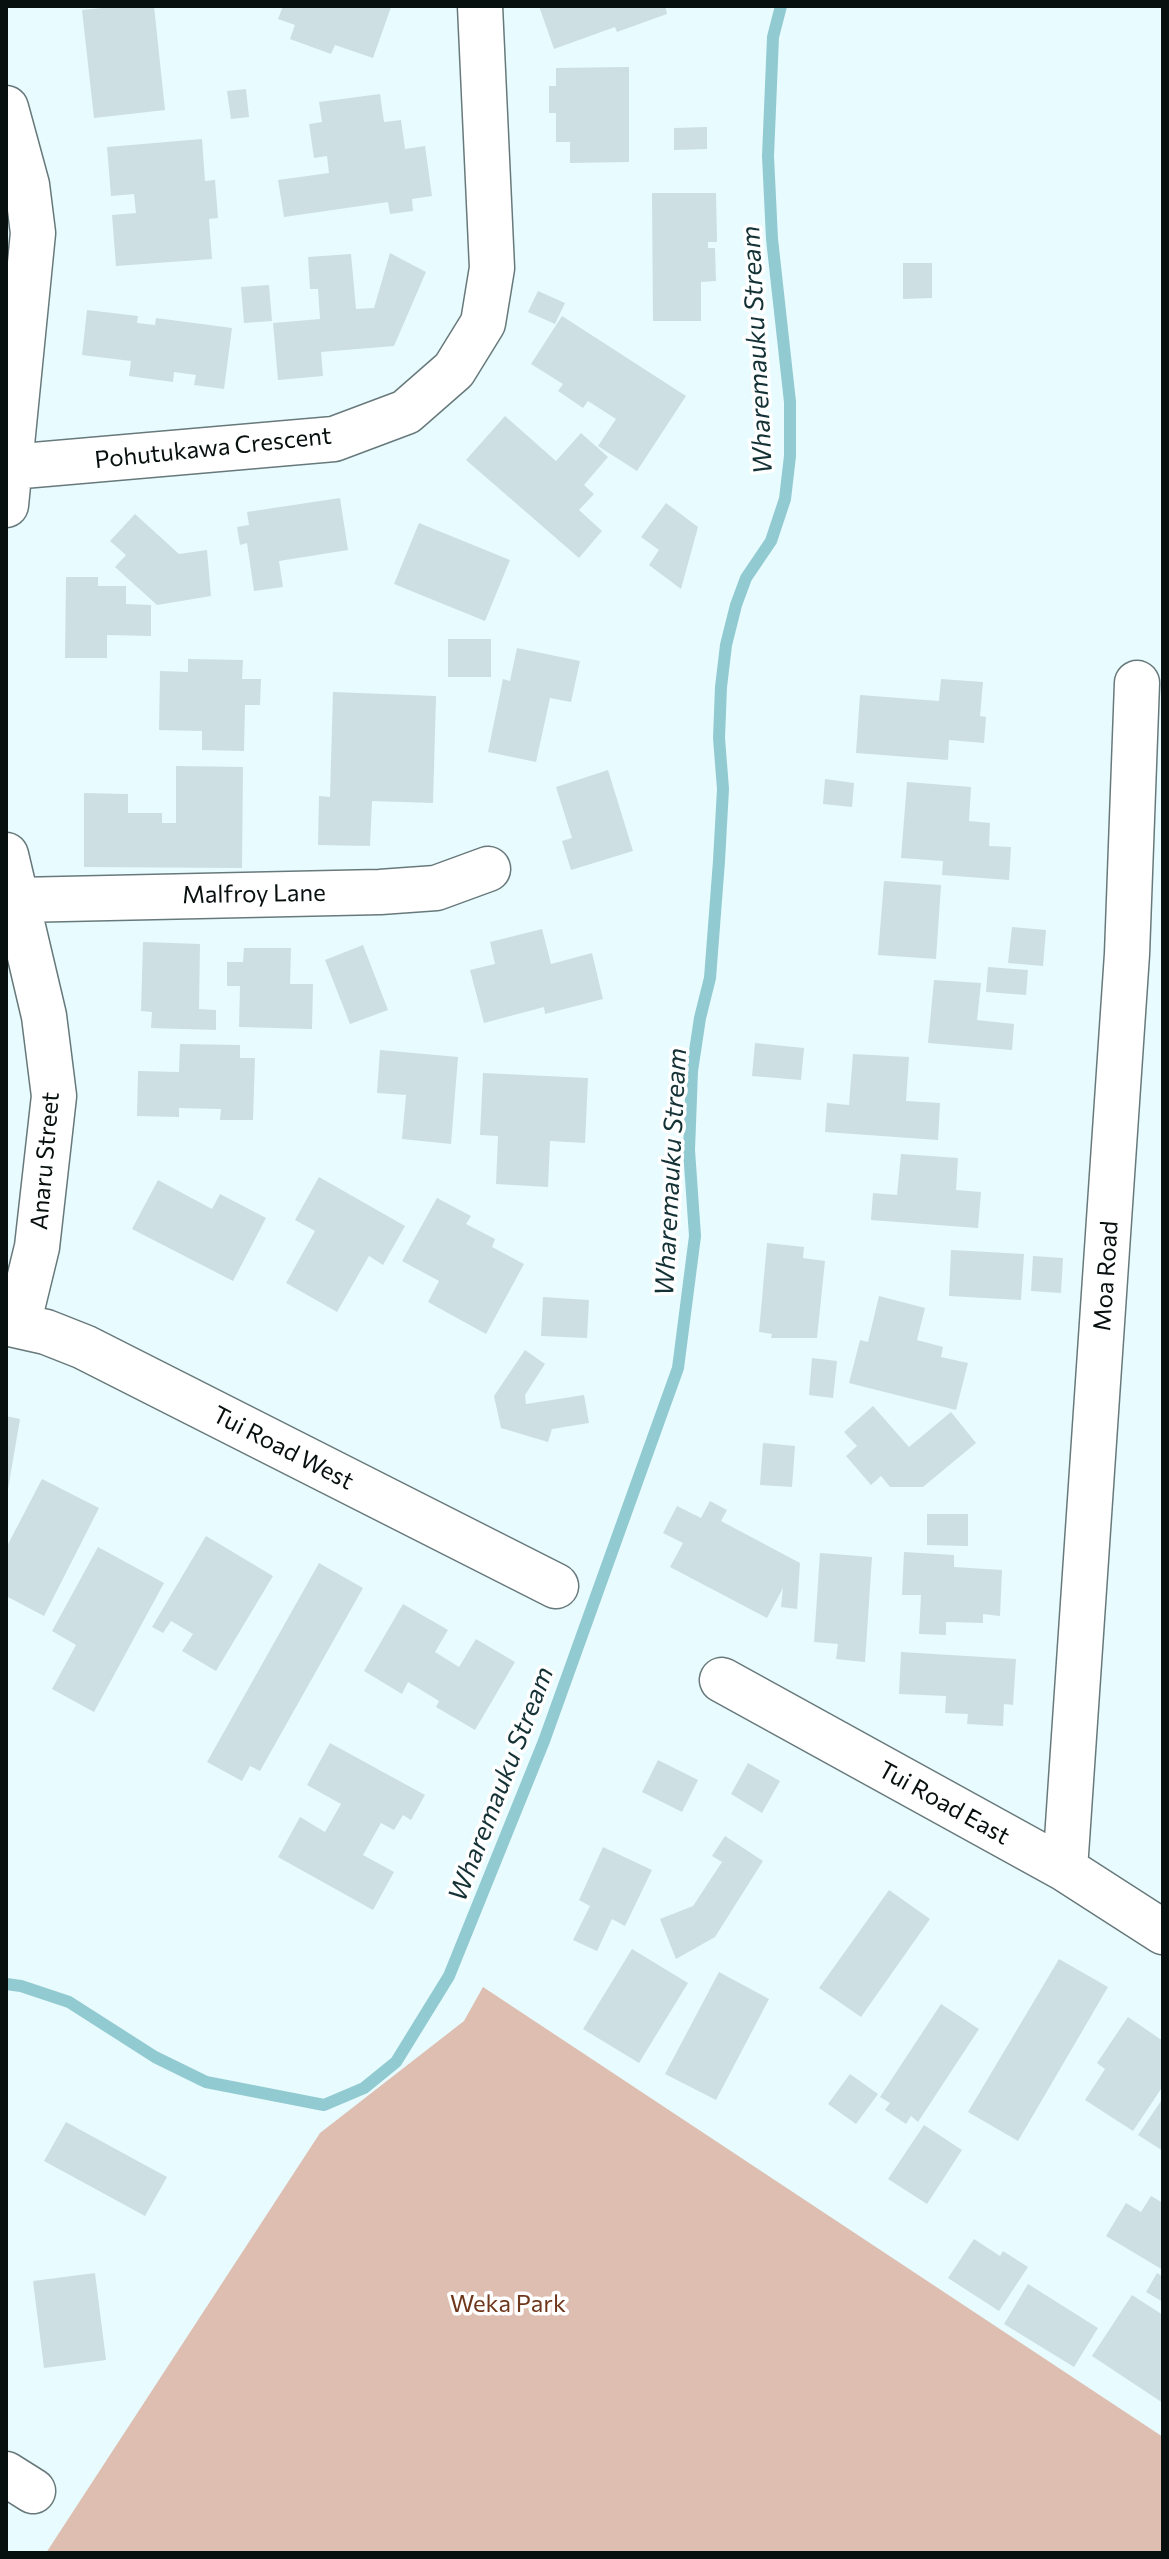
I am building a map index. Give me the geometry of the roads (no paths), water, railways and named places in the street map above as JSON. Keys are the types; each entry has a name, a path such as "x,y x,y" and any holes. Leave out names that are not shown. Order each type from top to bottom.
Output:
{"street":[{"name":"Pohutukawa Crescent","path":"8,486 334,439 406,412 454,370 483,323 492,268 480,6"},
{"path":"6,108 27,185 33,233 8,486"},
{"name":"Moa Road","path":"1065,1869 1145,958 1137,683"},
{"name":"Anaru Street","path":"6,855 44,1016 54,1096 37,1247 12,1324"},
{"name":"Malfroy Lane","path":"18,900 380,892 436,888 488,869"},
{"name":"Tui Road West","path":"12,1324 46,1332 84,1347 556,1586"},
{"name":"Tui Road East","path":"722,1680 1065,1869 1163,1932"}],"waterway":[{"name":"Wharemauku Stream","path":"6,1984 69,2002 155,2057 206,2082 324,2105 364,2088 396,2062 449,1976 544,1741 678,1368 695,1236 689,1150 692,1071 710,978 723,789 719,738 726,645 746,578 771,541 785,499 790,456 790,402 772,239 768,156 773,37 781,6"}],"park label":[{"name":"Weka Park","path":"508,2304"}]}
